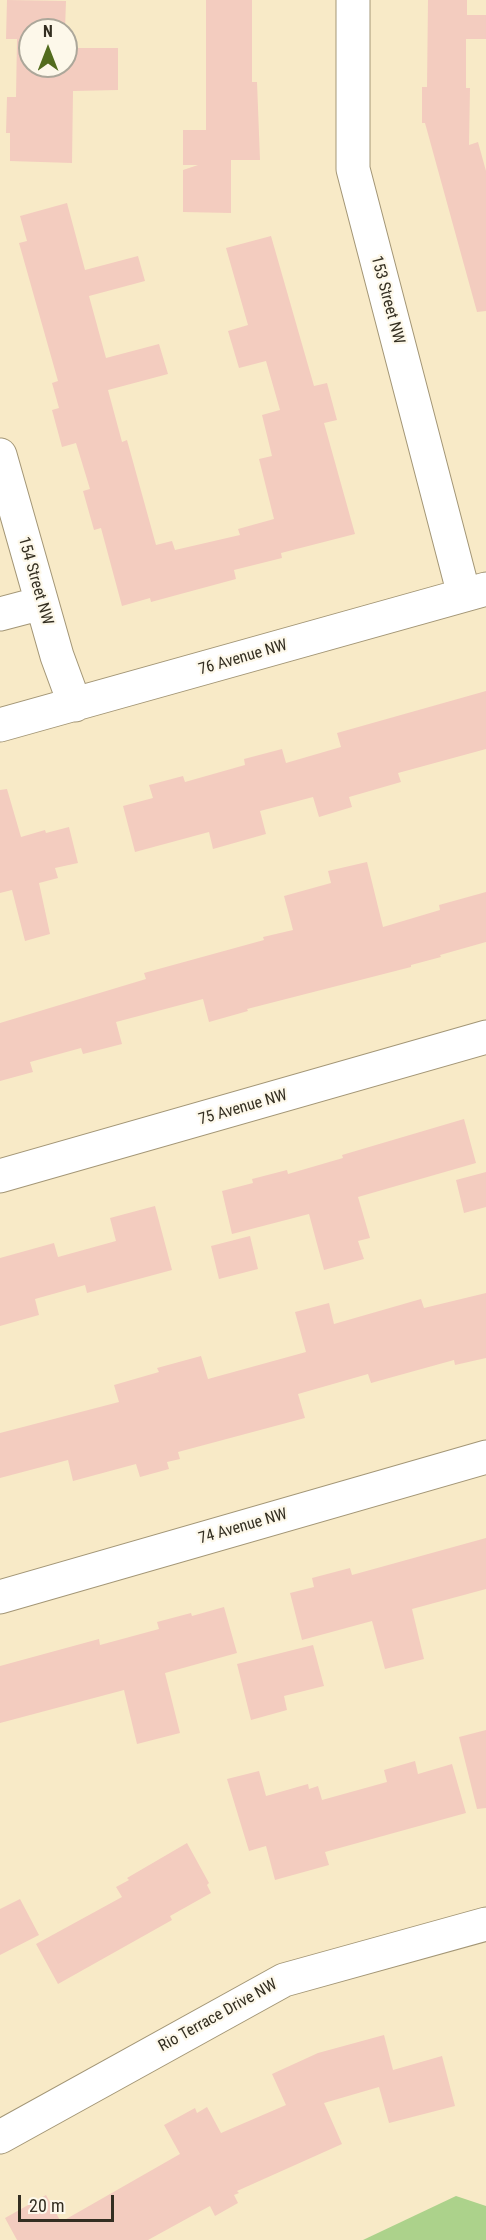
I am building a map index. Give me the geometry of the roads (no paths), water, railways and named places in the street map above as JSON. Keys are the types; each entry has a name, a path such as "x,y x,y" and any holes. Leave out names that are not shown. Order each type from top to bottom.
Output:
{"street":[{"name":"153 Street NW","path":"353,0 353,169 475,592"},
{"name":"154 Street NW","path":"0,455 57,656 75,705"},
{"name":"76 Avenue NW","path":"0,726 475,592"},
{"path":"0,614 42,603"},
{"name":"75 Avenue NW","path":"0,1176 486,1037"},
{"name":"74 Avenue NW","path":"0,1597 486,1457"},
{"name":"Rio Terrace Drive NW","path":"0,2137 284,1980 486,1924"}]}
